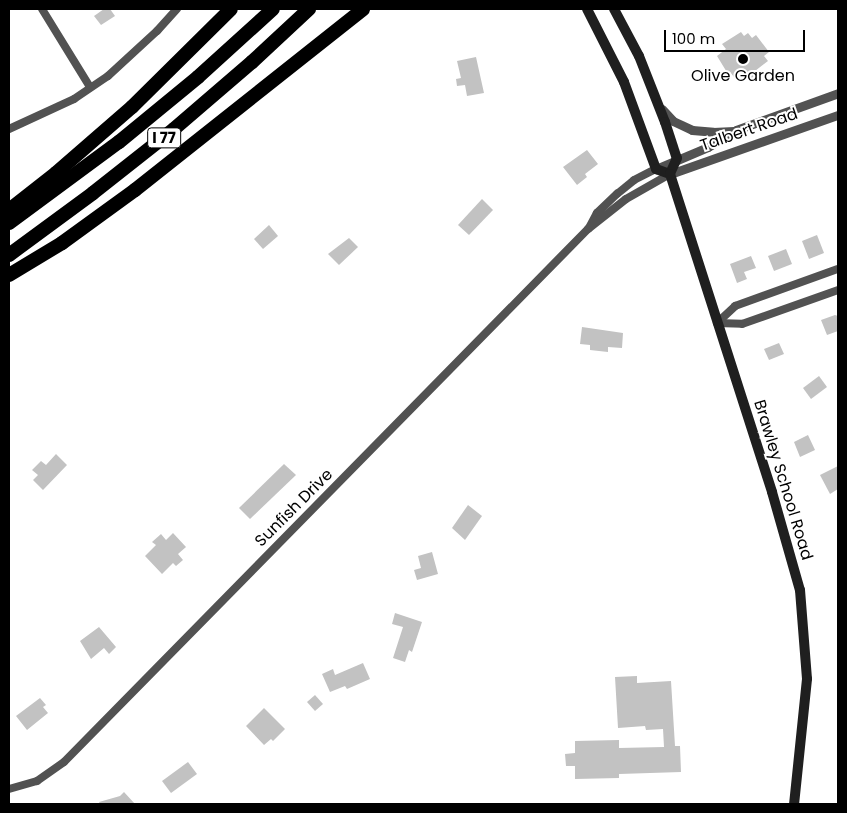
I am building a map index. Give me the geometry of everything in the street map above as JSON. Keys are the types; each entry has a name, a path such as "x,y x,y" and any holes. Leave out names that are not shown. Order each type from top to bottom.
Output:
{"highway":[{"path":"9,210 56,173 132,107 231,9"},
{"name":"I 77","path":"9,223 126,136 204,71 273,9"},
{"name":"I 77","path":"9,255 93,193 174,129 309,9"},
{"path":"9,275 62,243 135,190 363,9"}],"main road":[{"path":"587,9 610,50 631,98 656,169 670,174 677,158 659,106 638,56 614,9"},
{"name":"Brawley School Road","path":"670,174 789,546 800,590 807,679 794,804"}],"street":[{"path":"42,9 90,87"},
{"path":"9,130 74,99 130,57 177,9"},
{"name":"Talbert Road","path":"677,158 708,147 736,130 838,94"},
{"path":"659,106 673,121 686,128 713,132 736,130"},
{"name":"Talbert Road","path":"670,174 818,122 838,113"},
{"name":"Sunfish Drive","path":"588,230 597,213 616,194 634,180 677,158"},
{"name":"Sunfish Drive","path":"9,789 37,781 64,762 588,230 626,199 670,174"},
{"path":"718,323 735,306 838,269"},
{"path":"718,323 742,324 838,290"}],"building":[{"path":"104,9 110,9 115,16 101,25 94,16"},
{"name":"Olive Garden","path":"741,32 744,36 748,33 752,38 756,35 769,52 764,56 768,61 755,71 757,74 749,80 747,78 738,82 730,72 728,74 717,56 726,49 722,44"},
{"path":"476,57 484,93 467,96 465,85 457,86 456,79 461,78 457,61"},
{"path":"587,150 598,164 585,174 587,177 577,185 563,167"},
{"path":"482,199 493,210 469,235 458,225"},
{"path":"269,225 278,236 263,249 254,239"},
{"path":"817,235 824,253 809,259 802,241"},
{"path":"349,238 358,247 339,265 328,254"},
{"path":"786,249 792,264 774,271 768,256"},
{"path":"751,256 756,268 744,272 747,279 737,283 730,264"},
{"path":"835,315 838,316 838,331 827,335 821,320"},
{"path":"582,327 623,333 622,348 608,347 608,352 590,350 590,345 580,344"},
{"path":"779,343 784,354 769,360 764,349"},
{"path":"819,376 827,387 811,399 803,388"},
{"path":"808,435 815,450 800,457 794,442"},
{"path":"56,454 67,465 43,490 33,480 38,475 32,470 41,461 46,465"},
{"path":"284,464 296,475 250,519 239,508"},
{"path":"838,466 838,489 830,494 820,475"},
{"path":"468,505 482,516 465,540 452,528"},
{"path":"173,533 186,547 178,554 183,560 176,566 173,563 162,574 145,556 156,545 152,542 161,534 166,540"},
{"path":"432,552 438,574 417,580 414,570 421,568 418,556"},
{"path":"395,613 422,622 412,652 409,650 405,662 393,658 403,627 392,624"},
{"path":"99,627 116,647 109,654 104,648 91,659 80,641"},
{"path":"363,663 370,679 347,689 345,686 330,692 322,674 333,669 335,675"},
{"path":"637,676 637,683 671,681 675,746 680,746 681,772 619,774 619,778 575,779 575,766 566,766 565,754 575,753 575,741 619,740 619,748 664,747 663,729 646,730 645,726 618,728 615,677"},
{"path":"315,695 323,704 315,711 307,702"},
{"path":"40,698 46,705 43,707 48,713 27,730 16,716"},
{"path":"264,708 285,729 273,741 271,739 264,745 246,726"},
{"path":"188,762 197,774 171,793 162,781"},
{"path":"124,792 135,804 100,804 99,802 120,796"}],"place":[{"name":"Olive Garden","path":"743,59"}]}
